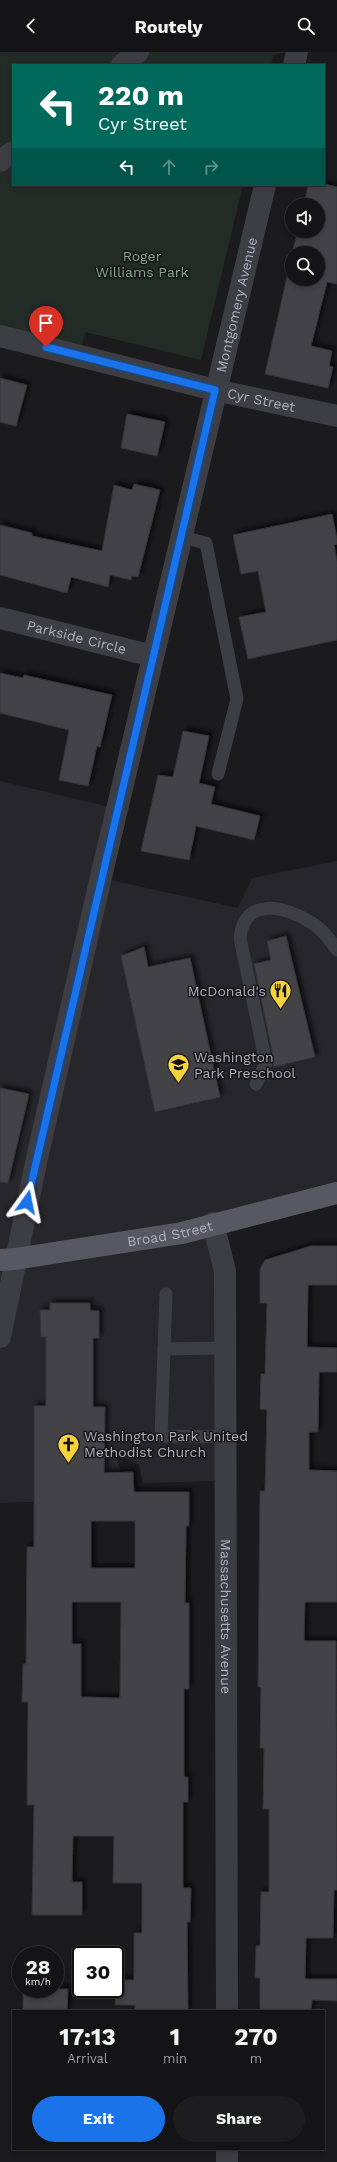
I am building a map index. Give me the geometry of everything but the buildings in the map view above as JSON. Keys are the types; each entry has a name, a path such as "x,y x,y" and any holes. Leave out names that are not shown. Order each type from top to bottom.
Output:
{"main road":[{"name":"Broad Street","path":"7,1260 182,1233 213,1223 337,1193"}],"street":[{"path":"123,64 138,52"},
{"path":"294,64 297,52"},
{"path":"0,161 12,153"},
{"name":"Montgomery Avenue","path":"0,1337 7,1260 182,537 215,390 264,186"},
{"name":"Cyr Street","path":"0,336 215,390 337,416"},
{"name":"Parkside Circle","path":"0,618 153,656"},
{"name":"Massachusetts Avenue","path":"213,1223 225,1271 224,1437 227,2010"},
{"path":"227,2150 228,2162"}],"lane":[{"path":"182,537 206,543 237,699 218,774"},
{"path":"256,1084 266,1063 240,938 241,927 249,915 260,910 277,908 291,912 313,923 328,936 337,950"},
{"path":"166,1294 161,1436 224,1437"},
{"path":"164,1349 225,1348"}],"shaded area":[{"path":"0,781 110,807 97,877 238,908 252,878 337,861 337,1187 218,1224 216,1481 143,1483 139,1465 116,1453 123,1479 112,1499 0,1503"}],"green space":[{"name":"Roger Williams Park","path":"0,52 288,52 273,55 271,64 12,64 12,186 243,186 201,360 85,332 79,360 0,344"}],"place":[{"name":"McDonald's","path":"281,1010"},
{"name":"Washington Park Preschool","path":"179,1084"},
{"name":"Washington Park United Methodist Church","path":"69,1464"}],"route":[{"path":"27,1202 215,390 46,347"}]}
